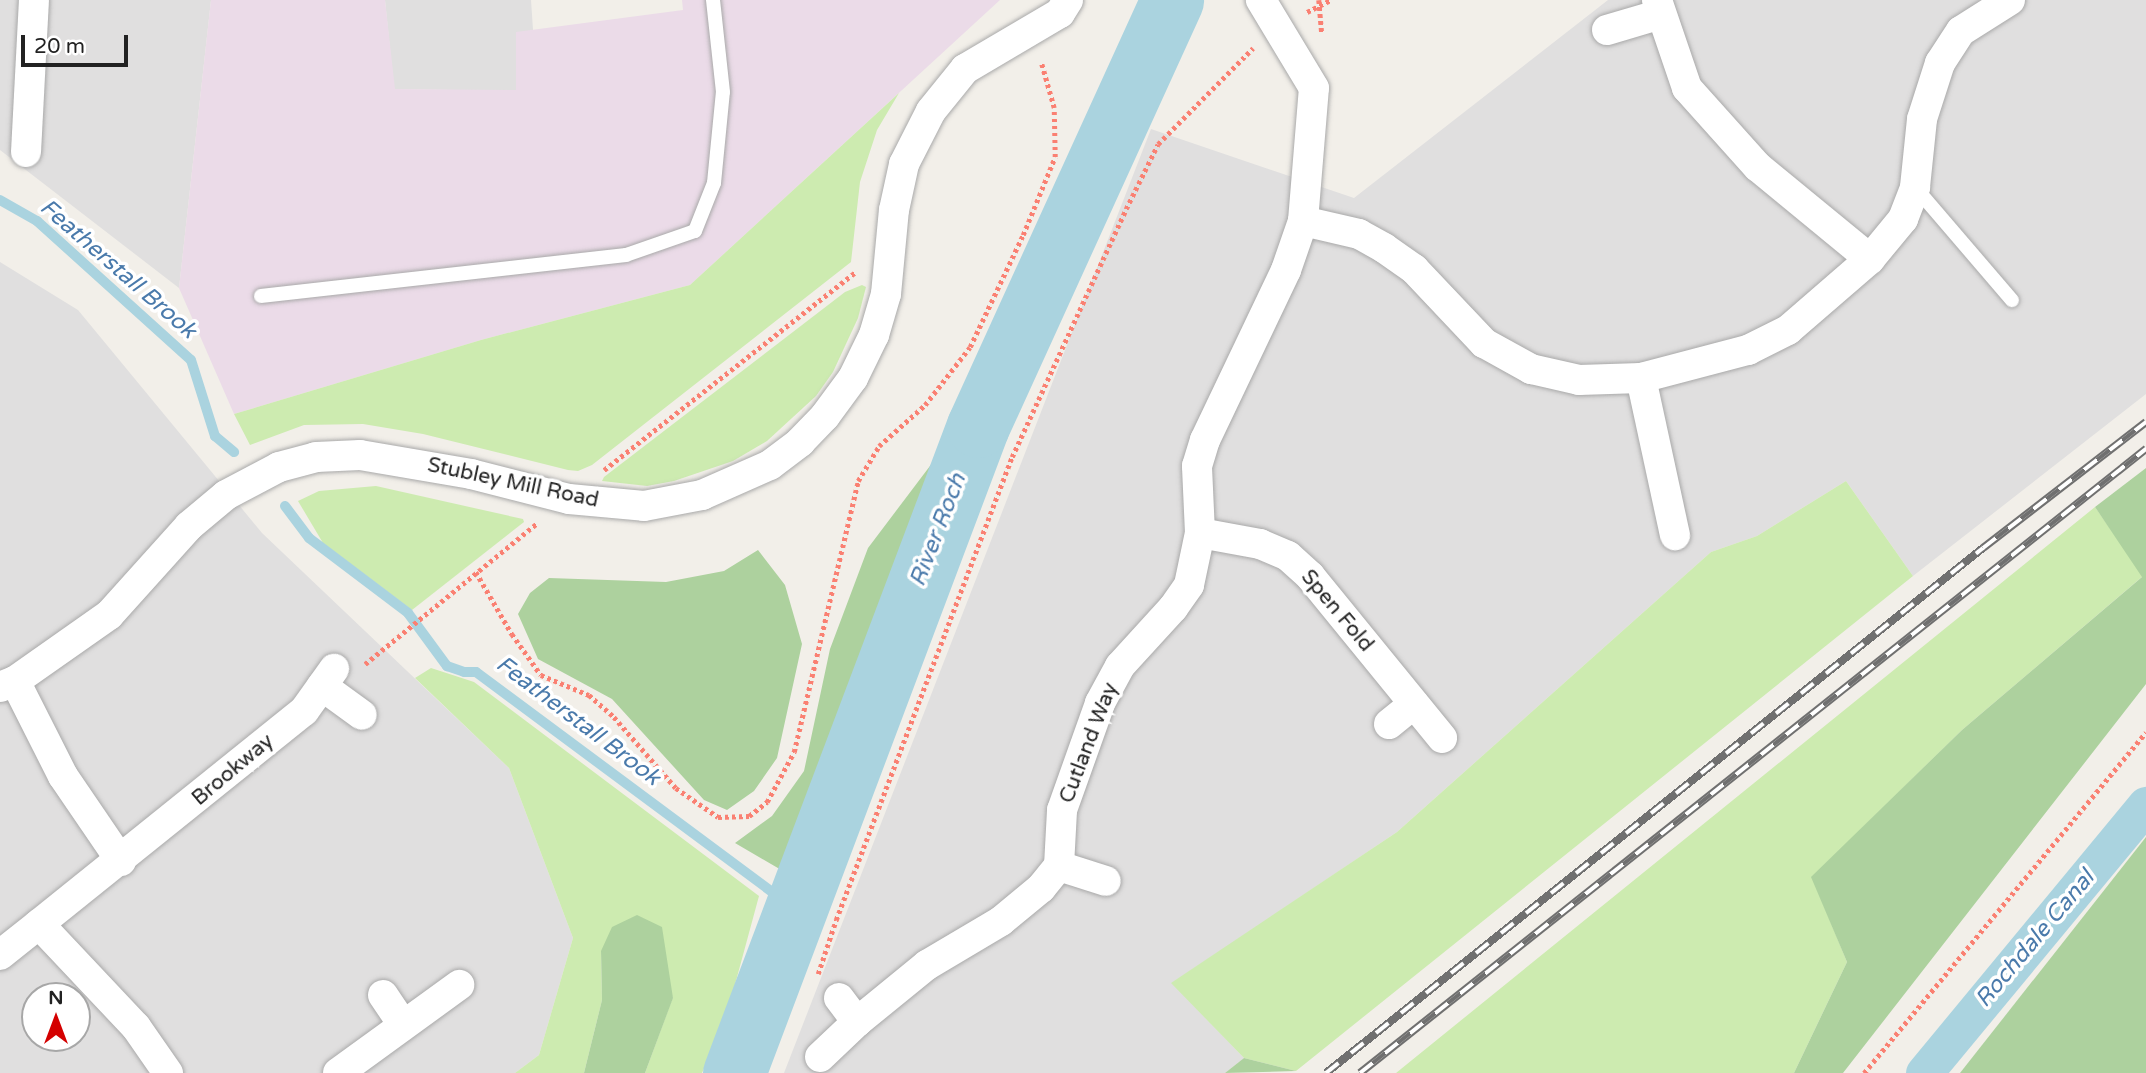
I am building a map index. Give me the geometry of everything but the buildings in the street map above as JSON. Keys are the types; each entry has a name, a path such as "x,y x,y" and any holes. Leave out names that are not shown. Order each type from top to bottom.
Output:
{"street":[{"path":"26,152 34,0"},
{"name":"Stubley Mill Road","path":"8,684 109,615 189,526 226,495 279,467 316,457 360,456 471,474 569,499 643,506 673,503 702,495 770,466 800,442 853,378 874,335 886,294 894,210 904,164 916,135 931,111 965,69 1060,13 1068,0"},
{"name":"Cutland Way","path":"1059,866 1062,810 1100,703 1120,666 1173,608 1188,585 1200,533 1197,466 1205,440 1286,270 1303,221 1314,88 1261,0"},
{"path":"1303,221 1359,234 1384,248 1414,269 1484,343 1531,369 1579,380 1641,378 1748,350 1788,330 1870,259 1903,219 1915,187 1922,119 1940,63 1961,32 2010,0"},
{"path":"1607,30 1659,7 1687,88 1758,167 1870,259"},
{"path":"1641,378 1675,535"},
{"name":"Spen Fold","path":"1200,533 1261,544 1288,556 1310,576 1442,738"},
{"path":"328,678 362,715"},
{"name":"Brookway","path":"0,955 304,711 328,678"},
{"path":"8,684 64,776 121,860"},
{"path":"1389,723 1415,704"},
{"path":"820,1057 857,1022 927,965 1002,921 1041,888 1059,866 1106,881"},
{"path":"39,924 136,1027 168,1073"},
{"path":"338,1073 459,985"},
{"path":"383,995 403,1025"},
{"path":"839,998 857,1022"}],"lane":[{"path":"261,296 626,255 695,231 714,183 723,92 713,0"},
{"path":"1915,187 2012,300"}],"path":[{"path":"839,998 817,973 1018,445 1158,144 1277,27"},
{"path":"477,572 512,634 541,674 589,695 614,717 676,788 718,817 749,816 767,802 794,752 858,481 879,446 925,405 970,347 1023,235 1055,157 1054,108 1031,30"},
{"path":"328,678 360,668 404,635 477,572 858,270"},
{"path":"1864,1073 2146,732"}],"shaded area":[{"path":"0,0 211,0 179,288 0,150"},
{"path":"211,0 385,0 395,89 516,90 516,32 683,10 682,0 1000,0 690,285 481,340 234,414 179,288"},
{"path":"385,0 531,0 533,30 517,91 394,89"},
{"path":"1608,0 2146,0 2146,394 1913,576 1846,481 1757,536 1711,552 1397,832 1172,983 1244,1058 1225,1073 784,1073 1151,129 1354,198"},
{"path":"0,262 78,310 262,533 509,768 573,938 539,1055 515,1073 0,1073"}],"green space":[{"path":"899,93 877,130 860,182 851,262 592,465 578,471 568,470 423,434 363,424 304,425 250,445 234,414 481,340 690,285"},
{"path":"862,285 866,287 858,318 833,372 816,396 767,441 733,461 674,481 647,486 602,481 845,292"},
{"path":"936,458 950,467 795,878 735,843 772,816 804,771 830,649 868,548"},
{"path":"2146,468 2146,684 1843,1073 1794,1073 1847,962 1811,877 1962,730 2142,577 2095,507"},
{"path":"1846,481 1913,576 1296,1071 1244,1058 1171,983 1397,832 1711,552 1757,536"},
{"path":"376,486 523,519 524,522 412,610 323,543 298,501 319,491"},
{"path":"2095,507 2143,576 1962,730 1812,877 1847,962 1794,1073 1396,1073"},
{"path":"758,550 785,585 802,644 777,758 754,791 727,810 704,800 612,699 538,659 518,614 530,593 549,578 666,582 724,571"},
{"path":"431,668 474,682 759,896 727,1014 702,1073 645,1073 673,997 601,951 602,1000 584,1073 515,1073 539,1055 573,938 509,768 415,678"},
{"path":"2146,837 2146,1073 1960,1073"},
{"path":"637,915 662,927 673,998 645,1073 584,1073 602,1000 601,951 612,927"},
{"path":"1244,1058 1296,1071 1225,1073"}],"waterway":[{"name":"River Roch","path":"734,1073 978,426 1172,0"},
{"name":"Featherstall Brook","path":"0,200 37,221 191,360 215,436 234,452"},
{"name":"Featherstall Brook","path":"285,506 309,538 408,613 447,666 464,672 476,672 796,910"},
{"name":"Rochdale Canal","path":"1924,1073 2146,805"}],"railway":[{"path":"1326,1073 1983,548 2146,422"},
{"path":"1360,1073 2146,449"}]}
